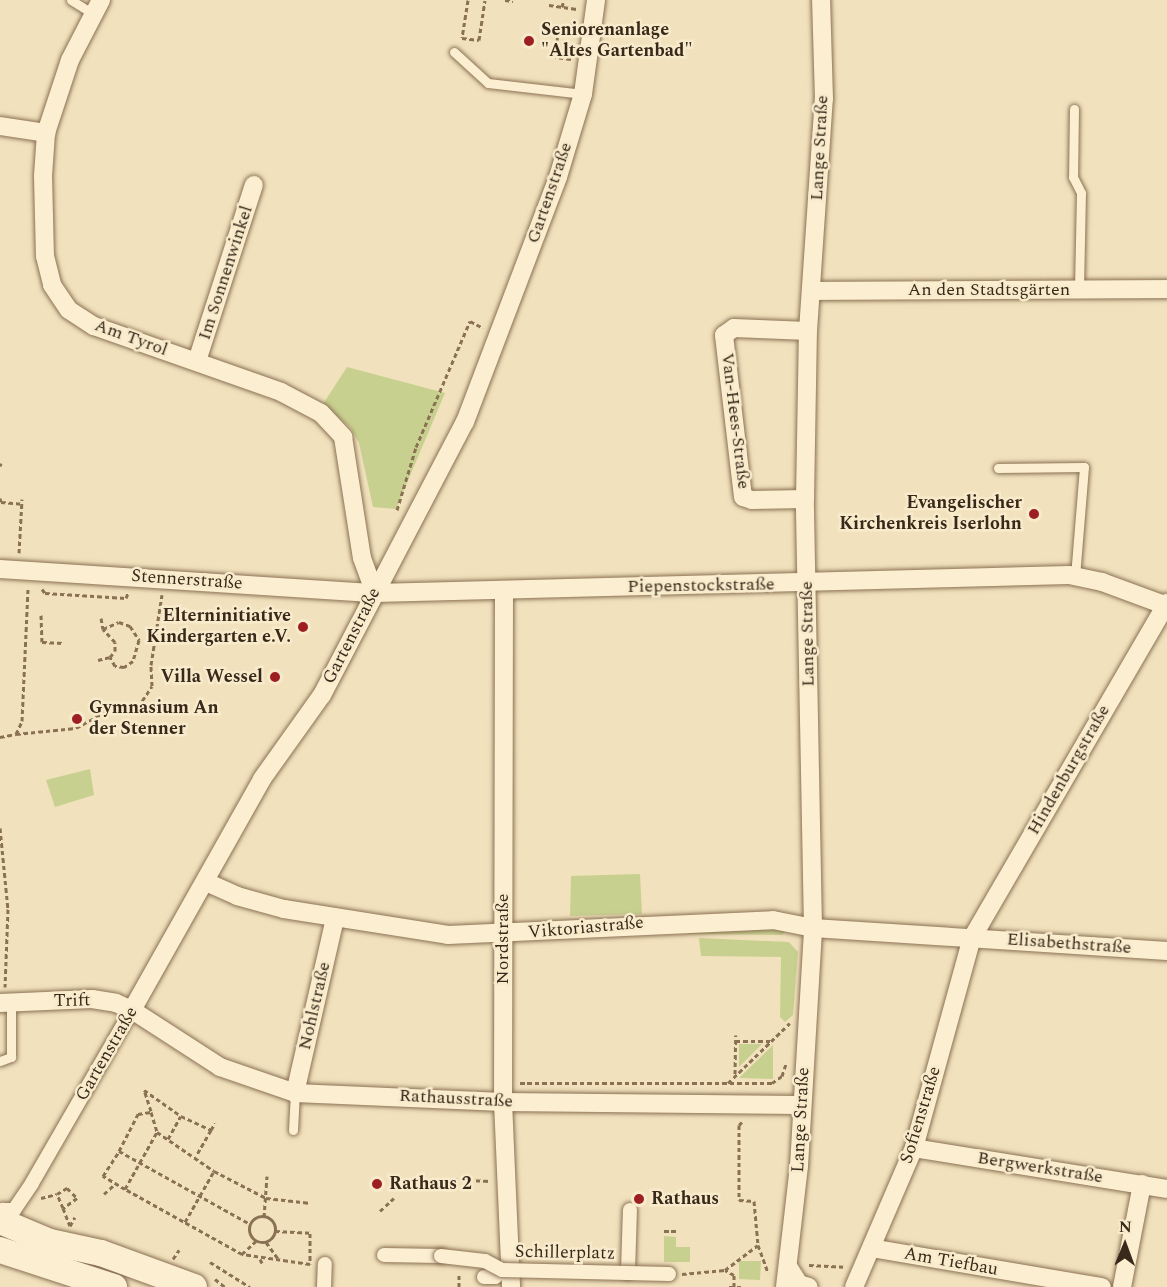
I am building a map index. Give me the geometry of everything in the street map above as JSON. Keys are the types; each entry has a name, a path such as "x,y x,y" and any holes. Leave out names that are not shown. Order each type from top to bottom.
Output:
{"main road":[{"path":"0,1219 50,1242 203,1279"},
{"path":"0,1250 114,1287"}],"street":[{"name":"Gartenstraße","path":"0,1219 3,1210 14,1210 32,1183 206,882 262,779 322,695 399,543 465,422 558,177 583,94 596,0"},
{"name":"Lange Straße","path":"785,1287 789,1266 813,928 805,499 808,331 824,99 821,0"},
{"name":"Am Tyrol","path":"97,7 70,60 46,133 43,176 45,256 52,285 69,310 94,326 281,392 321,413 343,437 362,558 375,593"},
{"path":"0,126 46,133"},
{"name":"Im Sonnenwinkel","path":"197,361 254,184"},
{"name":"An den Stadtsgärten","path":"811,291 1167,289"},
{"name":"Van-Hees-Straße","path":"805,499 752,500 743,497 724,335 734,328 808,331"},
{"name":"Stennerstraße","path":"16,570 375,593"},
{"name":"Piepenstockstraße","path":"375,593 1075,576 1102,582 1166,604"},
{"name":"Nordstraße","path":"504,590 503,1102 511,1287"},
{"name":"Hindenburgstraße","path":"972,938 1166,604"},
{"name":"Viktoriastraße","path":"206,882 246,898 335,918 448,935 503,935 674,922 773,920 813,928 972,938"},
{"name":"Nohlstraße","path":"295,1093 335,918"},
{"name":"Elisabethstraße","path":"972,938 1167,951"},
{"name":"Sofienstraße","path":"854,1287 914,1148 972,938"},
{"name":"Trift","path":"5,1003 92,999 132,1010"},
{"name":"Rathausstraße","path":"132,1010 220,1067 295,1093 503,1102 801,1105"},
{"name":"Bergwerkstraße","path":"914,1148 1167,1189"},
{"path":"1122,1287 1142,1184"},
{"name":"Schillerplatz","path":"628,1267 630,1210"},
{"name":"Am Tiefbau","path":"872,1248 1102,1287"},
{"name":"Schillerplatz","path":"384,1255 441,1256 485,1261 502,1270 628,1267 669,1274"},
{"path":"324,1284 325,1264"},
{"name":"Lange Straße","path":"789,1266 793,1287"},
{"path":"789,1266 799,1284 809,1287"},
{"name":"Schillerplatz","path":"484,1277 495,1277 502,1270"}],"lane":[{"path":"71,0 97,7"},
{"path":"454,52 488,83 583,94"},
{"path":"1074,109 1073,177 1081,193 1079,289"},
{"path":"998,468 1084,467 1075,576"},
{"path":"0,1061 11,1057 5,1003"},
{"path":"293,1130 295,1093"}],"path":[{"path":"468,0 462,38 479,40 485,0"},
{"path":"505,0 513,1"},
{"path":"562,7 564,0"},
{"path":"549,5 575,9"},
{"path":"547,30 558,32 575,22 593,24"},
{"path":"558,32 555,57 569,58"},
{"path":"399,543 391,531 416,447 470,321 483,328 486,318"},
{"path":"0,498 1,502 22,504"},
{"path":"16,734 22,721 16,570 22,499"},
{"path":"16,570 45,593 126,598 135,576"},
{"path":"0,737 76,728 114,707 138,706 152,686 151,665 164,578"},
{"path":"41,615 42,642 63,643"},
{"path":"98,660 110,657 115,651 115,642 103,629 101,618"},
{"path":"103,629 119,622 130,626 139,640 133,661 124,667 115,666 110,657"},
{"path":"0,828 8,909 5,1003"},
{"path":"728,1083 796,1018 794,1028"},
{"path":"735,1076 736,1035"},
{"path":"736,1041 771,1041"},
{"path":"503,1083 777,1082 787,1060"},
{"path":"211,1130 181,1116 144,1090 157,1131 196,1156 214,1171 266,1198 311,1203"},
{"path":"762,1105 739,1125 739,1200 754,1201 758,1245 765,1257 768,1278"},
{"path":"151,1112 138,1114 103,1176 242,1254 260,1259 310,1264 310,1233 275,1231"},
{"path":"168,1139 181,1116"},
{"path":"196,1156 215,1123"},
{"path":"125,1190 157,1131"},
{"path":"119,1151 250,1224"},
{"path":"185,1222 214,1171"},
{"path":"264,1217 267,1176"},
{"path":"446,1179 507,1181"},
{"path":"104,1194 116,1184"},
{"path":"63,1208 77,1198 67,1188 57,1194 70,1226 75,1216"},
{"path":"380,1211 394,1198"},
{"path":"250,1224 264,1217"},
{"path":"264,1217 272,1221 275,1231"},
{"path":"250,1224 250,1233 256,1241 266,1242 279,1260"},
{"path":"266,1242 275,1231"},
{"path":"664,1231 679,1231"},
{"path":"242,1254 256,1241"},
{"path":"688,1274 725,1270 758,1245"},
{"path":"260,1259 263,1265"},
{"path":"210,1262 250,1287"},
{"path":"203,1279 216,1265"},
{"path":"789,1266 863,1267"},
{"path":"725,1270 734,1275 734,1287"},
{"path":"459,1271 459,1287"},
{"path":"729,1287 742,1287"}],"green space":[{"path":"347,367 445,393 396,509 373,507 359,443 350,427 323,404"},
{"path":"90,769 94,795 55,807 46,780"},
{"path":"640,874 642,914 570,916 571,876"},
{"path":"755,926 786,931 782,935 688,934 692,927 703,931 748,931"},
{"path":"699,938 789,942 798,952 793,1015 785,1022 780,1017 781,957 701,956"},
{"path":"739,1044 762,1044 739,1067"},
{"path":"773,1045 773,1079 739,1078"},
{"path":"664,1236 676,1237 676,1247 690,1247 690,1262 664,1262"},
{"path":"739,1261 761,1261 760,1280 739,1279"}],"place":[{"name":"Seniorenanlage \"Altes Gartenbad\"","path":"529,41"},
{"name":"Evangelischer Kirchenkreis Iserlohn","path":"1034,514"},
{"name":"Elterninitiative Kindergarten e.V.","path":"303,627"},
{"name":"Villa Wessel","path":"275,677"},
{"name":"Gymnasium An der Stenner","path":"77,719"},
{"name":"Rathaus 2","path":"377,1184"},
{"name":"Rathaus","path":"639,1199"}]}
